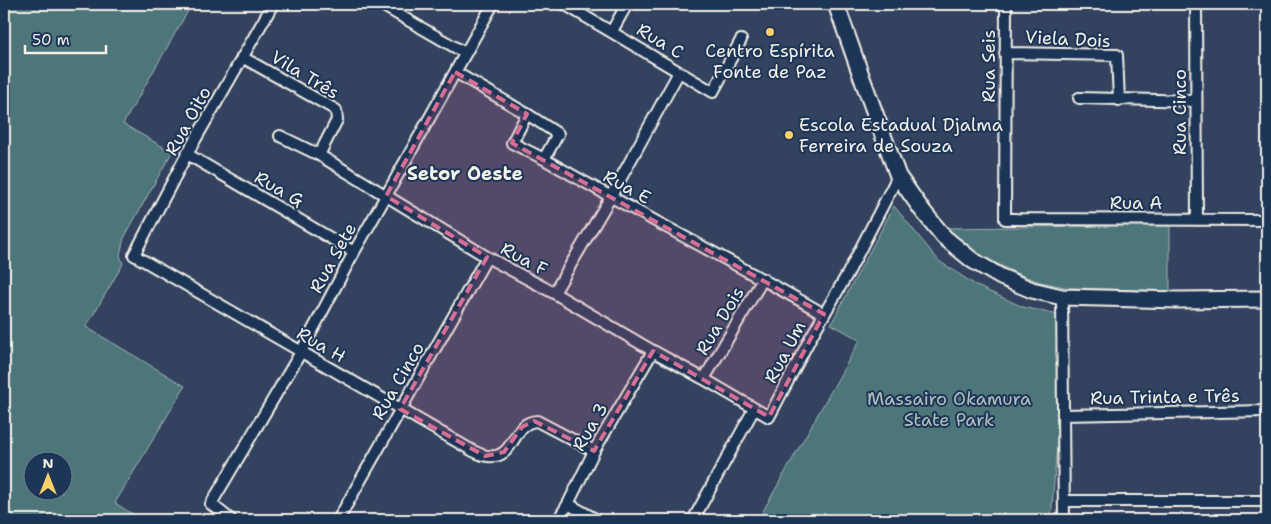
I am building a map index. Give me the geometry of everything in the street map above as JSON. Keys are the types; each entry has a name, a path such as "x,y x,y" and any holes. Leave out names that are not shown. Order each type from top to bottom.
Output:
{"main road":[{"path":"836,4 898,176 944,237 972,260 1001,277 1032,290 1062,297 1178,300 1267,299"}],"street":[{"name":"Rua Oito","path":"134,255 187,154 273,4"},
{"path":"380,4 465,53"},
{"name":"Rua Sete","path":"230,520 211,504 300,352 493,4"},
{"name":"Rua C","path":"564,4 713,92 742,40"},
{"path":"612,31 627,4"},
{"name":"Rua Seis","path":"1005,219 1006,4"},
{"name":"Rua Cinco","path":"1196,4 1197,220"},
{"name":"Viela Dois","path":"1005,53 1117,55 1119,100"},
{"name":"Vila Três","path":"242,57 336,110 337,120 319,155"},
{"path":"455,72 558,134 544,159"},
{"path":"554,293 610,198 679,72"},
{"path":"1079,98 1196,101"},
{"name":"Rua E","path":"527,114 512,143 824,314"},
{"name":"Rua F","path":"280,136 319,155 487,257 554,293 754,409"},
{"name":"Rua G","path":"187,154 354,252"},
{"name":"Rua Um","path":"754,409 769,417 848,273 898,176"},
{"name":"Rua A","path":"1005,219 1267,220"},
{"name":"Rua H","path":"134,255 473,451 485,456 496,457 508,449 526,423 534,421 542,423 594,451"},
{"name":"Rua Cinco","path":"338,520 487,257"},
{"name":"Rua Dois","path":"704,379 763,279"},
{"path":"1062,297 1064,520"},
{"name":"Rua 3","path":"558,520 594,451 653,351"},
{"path":"693,520 754,409"},
{"name":"Rua Trinta e Três","path":"1063,415 1267,411"},
{"path":"1064,501 1267,501"},
{"path":"568,504 597,520"}],"highlighted area":[{"path":"455,72 527,114 512,143 824,314 769,417 653,351 594,451 534,421 522,427 504,452 485,456 400,409 487,257 386,196"}],"green space":[{"path":"4,4 192,4 123,124 172,152 124,238 120,255 123,264 86,327 185,386 115,503 142,520 4,520"},
{"name":"Massairo Okamura State Park","path":"894,206 939,261 977,286 1023,307 1067,317 1051,520 758,520 860,340 831,324"},
{"path":"1170,225 1170,291 1070,288 1040,282 983,257 945,228"}],"place":[{"name":"Centro Espírita Fonte de Paz","path":"770,32"},
{"name":"Escola Estadual Djalma Ferreira de Souza","path":"789,135"}],"district":[{"name":"Setor Oeste","path":"465,173"}]}
